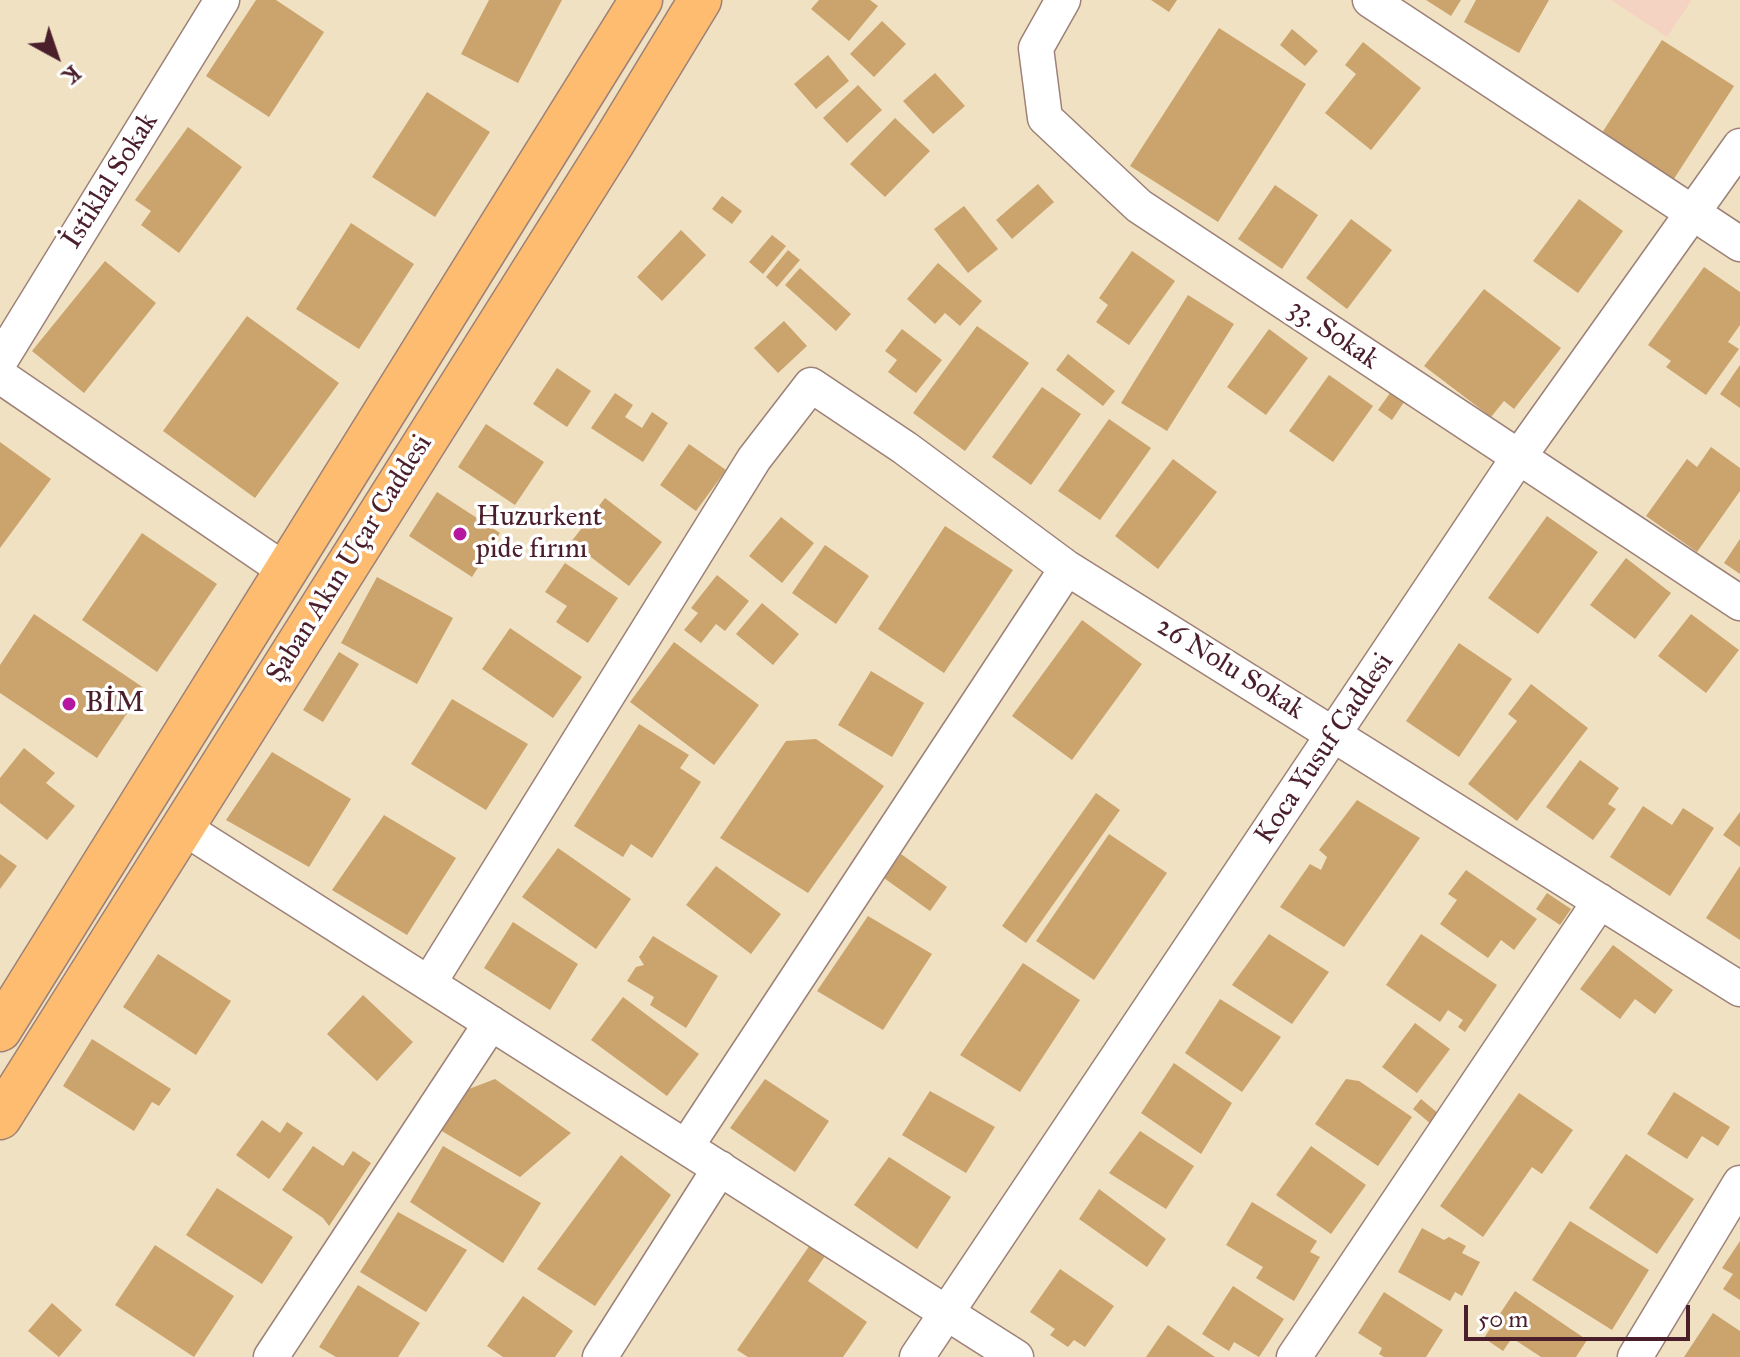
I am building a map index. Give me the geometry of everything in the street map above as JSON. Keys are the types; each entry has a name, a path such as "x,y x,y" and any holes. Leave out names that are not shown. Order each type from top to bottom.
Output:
{"main road":[{"name":"Şaban Akın Uçar Caddesi","path":"0,1030 641,0"},
{"name":"Şaban Akın Uçar Caddesi","path":"0,1118 700,0"}],"street":[{"name":"İstiklal Sokak","path":"0,361 222,0"},
{"name":"33. Sokak","path":"1063,0 1036,48 1045,118 1139,206 1740,603"},
{"path":"1370,0 1740,244"},
{"name":"Koca Yusuf Caddesi","path":"917,1357 1518,458 1740,146"},
{"path":"0,376 286,571"},
{"name":"26 Nolu Sokak","path":"429,983 754,459 811,385 905,448 1067,568 1740,989"},
{"path":"686,1147 1067,568"},
{"path":"181,826 1016,1357"},
{"path":"1294,1357 1600,901"},
{"path":"271,1357 491,1023"},
{"path":"600,1357 720,1168"},
{"path":"1635,1357 1740,1183"}],"shaded area":[{"path":"1611,0 1692,0 1667,37"}],"building":[{"path":"256,0 276,0 324,32 269,117 206,76"},
{"path":"489,0 562,0 518,83 461,54"},
{"path":"819,0 870,0 878,6 849,41 811,9"},
{"path":"1151,0 1177,0 1169,12"},
{"path":"1426,0 1461,0 1451,16"},
{"path":"1476,0 1549,0 1519,53 1464,22"},
{"path":"882,21 906,44 874,77 850,54"},
{"path":"1219,28 1306,84 1218,222 1130,166"},
{"path":"1292,29 1318,51 1305,66 1280,45"},
{"path":"1662,40 1734,86 1670,185 1598,139"},
{"path":"1363,42 1421,88 1371,150 1325,113 1356,74 1345,65"},
{"path":"828,55 849,81 816,109 794,84"},
{"path":"935,73 965,106 933,134 903,101"},
{"path":"858,85 882,110 847,143 823,118"},
{"path":"427,92 490,132 435,217 372,177"},
{"path":"895,118 930,151 885,197 850,164"},
{"path":"188,127 242,167 179,253 141,225 151,211 135,200"},
{"path":"1038,184 1054,202 1012,239 996,220"},
{"path":"1275,185 1318,215 1282,269 1238,239"},
{"path":"722,196 742,211 732,224 712,209"},
{"path":"1579,199 1623,231 1578,293 1533,261"},
{"path":"964,206 998,249 968,273 934,229"},
{"path":"1351,219 1392,250 1347,309 1306,278"},
{"path":"351,223 414,264 359,349 296,309"},
{"path":"681,230 706,255 662,301 637,277"},
{"path":"772,235 786,246 763,274 749,262"},
{"path":"788,250 800,260 777,287 766,277"},
{"path":"1132,251 1175,281 1129,345 1096,322 1108,305 1099,298"},
{"path":"105,261 156,303 84,393 32,351"},
{"path":"938,263 982,301 960,326 945,313 935,324 907,299"},
{"path":"1704,267 1740,292 1740,325 1728,342 1739,349 1706,395 1666,367 1671,361 1648,345"},
{"path":"800,268 851,314 836,331 785,285"},
{"path":"1484,289 1561,348 1514,409 1504,401 1491,417 1424,366"},
{"path":"1188,295 1234,324 1167,431 1121,403"},
{"path":"247,316 339,383 255,498 163,431"},
{"path":"784,321 807,346 778,373 754,348"},
{"path":"977,326 1029,363 965,451 913,413"},
{"path":"902,329 942,360 916,393 888,372 897,360 885,351"},
{"path":"1269,329 1308,358 1266,415 1227,387"},
{"path":"1068,354 1115,391 1103,406 1056,370"},
{"path":"1740,365 1740,408 1720,394"},
{"path":"557,368 591,391 567,427 533,404"},
{"path":"1329,375 1373,406 1333,462 1289,431"},
{"path":"1042,387 1081,414 1031,485 992,457"},
{"path":"615,393 633,405 625,417 642,428 652,412 668,423 643,462 591,428"},
{"path":"1390,393 1404,402 1392,420 1378,410"},
{"path":"1109,419 1151,448 1100,520 1058,491"},
{"path":"486,424 544,462 515,505 458,467"},
{"path":"0,442 51,479 0,548"},
{"path":"689,444 726,470 696,511 660,485"},
{"path":"1711,447 1740,468 1740,491 1697,552 1646,516 1687,459 1697,467"},
{"path":"1173,459 1217,492 1158,569 1115,536"},
{"path":"437,492 500,533 472,577 409,536"},
{"path":"605,498 662,542 629,586 571,542"},
{"path":"1547,516 1598,552 1538,634 1488,598"},
{"path":"781,517 814,543 782,583 749,556"},
{"path":"945,526 1013,570 944,673 878,629"},
{"path":"142,533 217,584 157,672 82,620"},
{"path":"1740,539 1740,574 1724,563"},
{"path":"825,545 869,576 836,624 792,593"},
{"path":"1626,558 1671,593 1635,639 1590,605"},
{"path":"565,563 618,598 588,643 556,622 567,606 545,592"},
{"path":"717,575 749,601 725,631 716,624 701,643 684,630 698,613 691,608"},
{"path":"377,577 453,618 417,684 341,643"},
{"path":"762,603 799,634 773,665 736,634"},
{"path":"34,614 144,688 97,758 0,693 0,665"},
{"path":"1691,614 1739,650 1706,693 1658,656"},
{"path":"1082,620 1142,664 1072,760 1012,716"},
{"path":"510,628 582,677 553,718 482,669"},
{"path":"674,642 759,705 714,765 630,702"},
{"path":"1459,643 1512,679 1459,757 1406,721"},
{"path":"339,652 359,664 323,722 303,710"},
{"path":"871,671 924,703 892,757 838,725"},
{"path":"1531,684 1588,728 1517,821 1468,784 1517,721 1508,714"},
{"path":"452,699 528,744 486,810 411,764"},
{"path":"639,724 689,755 680,768 701,782 652,858 631,844 623,857 574,826"},
{"path":"816,739 884,786 808,893 720,838 786,741"},
{"path":"24,748 55,773 46,783 75,806 47,840 0,803 0,778"},
{"path":"272,752 351,799 309,867 226,820"},
{"path":"1580,760 1619,788 1608,804 1616,809 1593,840 1546,807"},
{"path":"1096,793 1120,810 1026,943 1002,926"},
{"path":"1357,800 1420,838 1344,947 1280,907 1310,864 1321,870 1327,857 1319,850"},
{"path":"1643,806 1672,825 1683,808 1714,828 1670,896 1610,857"},
{"path":"1740,812 1740,847 1723,835"},
{"path":"384,815 456,858 407,935 332,890"},
{"path":"1109,834 1167,873 1094,980 1036,941"},
{"path":"558,848 631,899 596,949 522,897"},
{"path":"0,854 17,866 0,889"},
{"path":"901,854 947,887 930,911 884,878"},
{"path":"716,866 781,914 751,954 686,905"},
{"path":"1740,866 1740,940 1706,918"},
{"path":"1466,870 1537,919 1514,950 1501,940 1488,958 1440,924 1457,900 1448,894"},
{"path":"1547,893 1571,909 1560,925 1536,909"},
{"path":"868,916 932,954 883,1030 817,991"},
{"path":"513,922 578,964 550,1010 484,968"},
{"path":"1269,934 1329,972 1292,1024 1232,985"},
{"path":"1421,934 1497,985 1465,1032 1458,1027 1463,1020 1448,1010 1440,1022 1386,985"},
{"path":"653,936 718,976 686,1028 650,1005 654,997 627,981 636,967 644,965 639,957"},
{"path":"1613,945 1673,990 1655,1014 1635,999 1620,1019 1580,989"},
{"path":"158,954 231,1001 196,1055 123,1007"},
{"path":"1023,963 1080,1000 1020,1092 960,1055"},
{"path":"363,995 413,1042 377,1081 327,1034"},
{"path":"623,997 699,1054 667,1096 591,1040"},
{"path":"1220,999 1281,1037 1242,1092 1185,1053"},
{"path":"1415,1023 1450,1049 1417,1093 1382,1067"},
{"path":"92,1039 171,1089 159,1106 152,1102 134,1131 63,1086"},
{"path":"1174,1063 1232,1103 1201,1154 1141,1113"},
{"path":"495,1079 571,1133 520,1177 440,1130 469,1089"},
{"path":"765,1079 829,1121 795,1172 730,1128"},
{"path":"1346,1079 1359,1081 1412,1117 1378,1166 1315,1124"},
{"path":"930,1091 995,1127 966,1173 902,1135"},
{"path":"1674,1092 1730,1127 1718,1146 1702,1136 1687,1159 1647,1134"},
{"path":"1519,1093 1573,1130 1542,1174 1532,1167 1483,1237 1440,1206"},
{"path":"1421,1099 1439,1114 1431,1124 1413,1109"},
{"path":"262,1120 280,1133 287,1122 303,1133 269,1179 236,1155"},
{"path":"1140,1131 1194,1166 1166,1209 1109,1173"},
{"path":"313,1146 343,1166 353,1151 371,1163 329,1226 323,1218 282,1190"},
{"path":"443,1146 541,1203 503,1263 410,1202"},
{"path":"1311,1146 1366,1185 1331,1234 1276,1195"},
{"path":"1626,1154 1694,1199 1657,1254 1589,1208"},
{"path":"621,1155 671,1195 595,1306 537,1269"},
{"path":"889,1157 951,1197 917,1249 854,1205"},
{"path":"217,1188 293,1237 262,1284 186,1235"},
{"path":"1099,1189 1166,1239 1147,1267 1079,1219"},
{"path":"1252,1202 1317,1241 1310,1252 1320,1257 1294,1301 1256,1278 1263,1267 1226,1245"},
{"path":"398,1212 467,1250 426,1312 360,1272"},
{"path":"1570,1221 1649,1270 1612,1330 1532,1280"},
{"path":"1422,1228 1444,1240 1449,1237 1466,1246 1462,1253 1480,1262 1462,1296 1455,1292 1450,1301 1398,1272"},
{"path":"1740,1241 1740,1300 1723,1289 1733,1274 1722,1268"},
{"path":"155,1245 234,1296 194,1357 115,1305"},
{"path":"810,1245 825,1256 808,1281 867,1322 843,1357 748,1357 737,1350"},
{"path":"1060,1269 1114,1306 1085,1347 1074,1340 1068,1347 1050,1335 1055,1329 1030,1312"},
{"path":"358,1285 420,1323 398,1357 336,1357 319,1347"},
{"path":"1233,1286 1284,1319 1259,1357 1234,1342 1229,1351 1202,1334"},
{"path":"1515,1291 1587,1340 1576,1357 1541,1357 1512,1338 1503,1351 1484,1338"},
{"path":"1384,1292 1443,1330 1426,1357 1384,1357 1379,1354 1382,1348 1358,1333"},
{"path":"523,1296 573,1331 555,1357 503,1357 487,1346"},
{"path":"52,1303 82,1330 59,1357 28,1331"},
{"path":"1713,1313 1740,1331 1740,1357 1684,1357"},
{"path":"1168,1325 1215,1357 1146,1357"}],"place":[{"name":"Huzurkent pide fırını","path":"460,534"},
{"name":"BİM","path":"69,704"}]}
